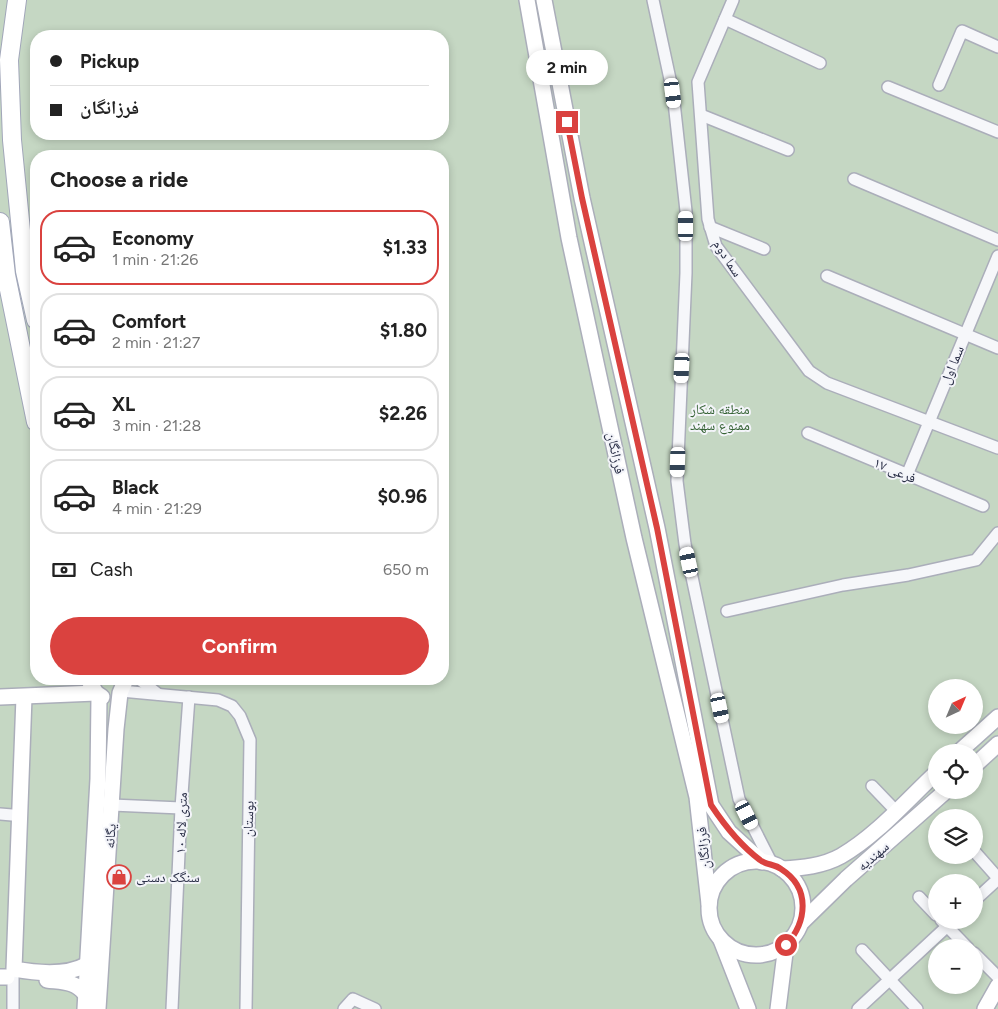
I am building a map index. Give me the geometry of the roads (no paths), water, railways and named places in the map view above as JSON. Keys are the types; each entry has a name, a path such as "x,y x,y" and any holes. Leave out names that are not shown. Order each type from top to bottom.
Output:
{"main road":[{"path":"17,0 9,60 12,140 25,271 30,293"},
{"name":"فرزانگان","path":"527,0 569,238 634,538 697,797 710,904"},
{"name":"فرزانگان","path":"544,0 582,198 657,528 711,805 730,832 772,865"},
{"path":"0,222 6,275 30,393"},
{"path":"91,685 97,695"},
{"path":"0,698 97,695 107,697 123,688"},
{"name":"یگانه","path":"98,1009 112,805 123,688"},
{"name":"یگانه","path":"85,1002 98,780 97,695"},
{"path":"7,973 6,814 20,697"},
{"path":"7,973 20,697"},
{"path":"968,744 998,717"},
{"path":"983,758 998,744"},
{"name":"سهندیه","path":"772,865 806,868 840,857 864,841 928,781"},
{"name":"سهندیه","path":"801,923 846,879 937,799"},
{"path":"720,939 732,948 752,955 773,952 786,945 795,935 801,923 803,908 800,892 793,879 772,865 749,862 727,872 715,886 710,904 710,916 748,1009"},
{"path":"778,1009 786,945"},
{"path":"7,973 68,972 86,965"},
{"path":"7,973 73,983 80,986 85,1002"},
{"path":"985,1009 998,986"}],"street":[{"path":"653,0 673,93 686,211 686,273 677,481 684,535 739,799 772,865"},
{"name":"سما دوم","path":"732,0 698,82 710,227 716,246 809,372 827,383 998,448"},
{"path":"725,19 820,62"},
{"path":"939,85 962,32 998,46"},
{"path":"888,87 998,132"},
{"path":"701,115 788,150"},
{"path":"854,179 998,240"},
{"path":"710,227 764,249"},
{"name":"سما اول","path":"907,475 998,256"},
{"path":"827,276 998,348"},
{"name":"فرعی ۱۷","path":"808,434 983,506"},
{"path":"727,611 976,560 998,533"},
{"path":"144,685 152,692 162,695"},
{"name":"بوستان","path":"123,688 162,695 218,700 232,706 240,716 250,740 246,1009"},
{"name":"۱۰ متری لاله","path":"172,1009 181,808 189,697"},
{"path":"872,786 896,811"},
{"path":"112,805 181,808"},
{"path":"983,861 998,878 983,892"},
{"path":"920,896 928,906"},
{"path":"858,1009 940,929"},
{"path":"953,929 961,939"},
{"path":"862,950 917,1009"},
{"path":"983,963 998,977"},
{"path":"6,1009 7,973"},
{"path":"7,973 13,1009"},
{"path":"344,1009 354,999 375,1009"}],"place":[{"name":"سنگک دستی","path":"119,877"}],"park label":[{"name":"منطقه شکار ممنوع سهند","path":"720,418"}]}
